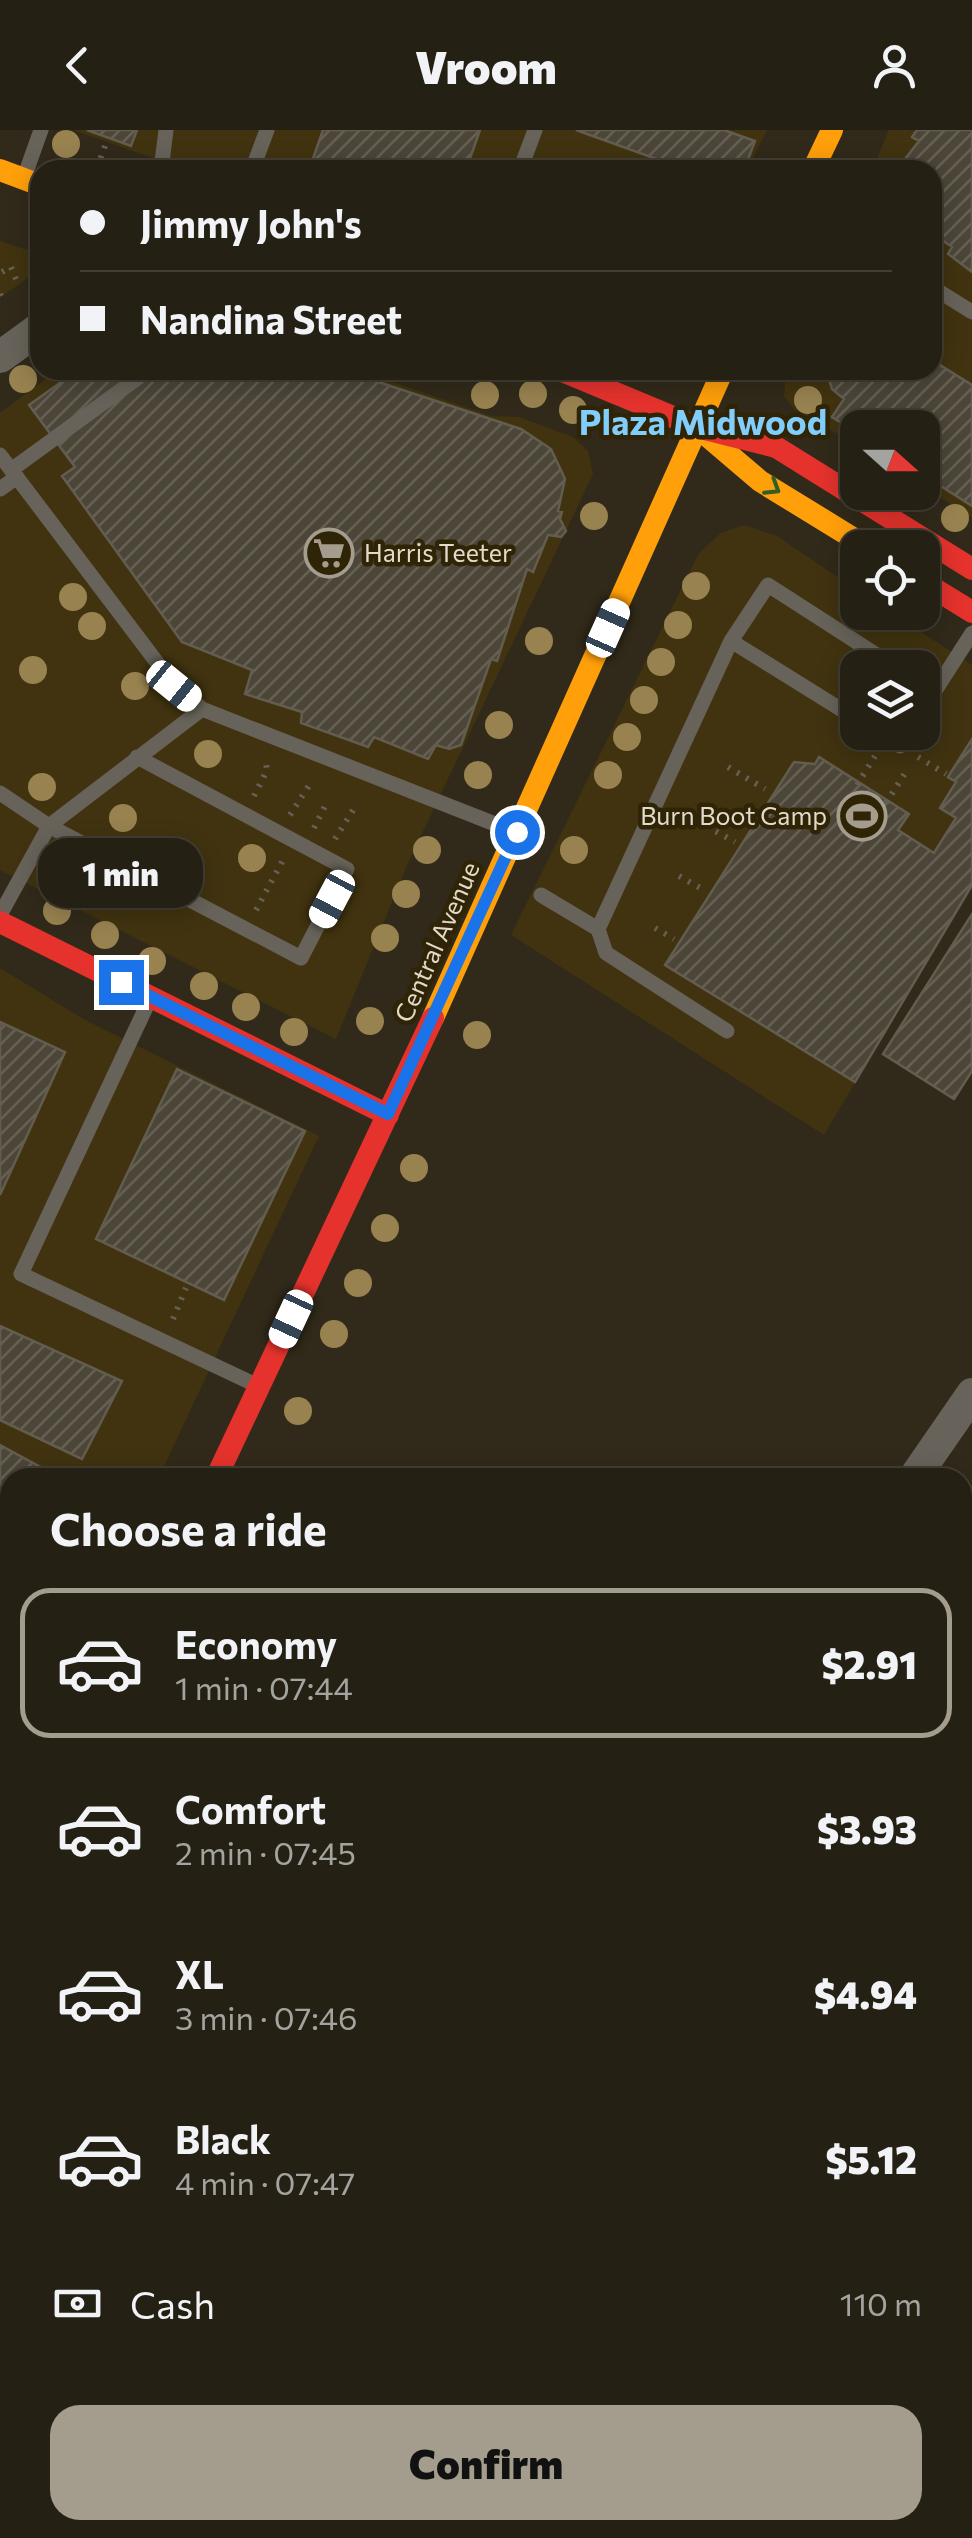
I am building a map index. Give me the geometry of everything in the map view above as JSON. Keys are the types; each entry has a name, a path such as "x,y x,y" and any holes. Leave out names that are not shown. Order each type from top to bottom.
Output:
{"main road":[{"path":"817,160 824,136"},
{"path":"0,170 30,181"},
{"path":"583,380 696,428 776,447 972,569"},
{"name":"Central Avenue","path":"226,1468 259,1387 517,832 718,380"},
{"path":"696,428 760,480 840,530"},
{"path":"940,592 972,612"},
{"path":"0,918 388,1114"}],"street":[{"path":"0,357 30,335"},
{"path":"924,1468 972,1394"}],"lane":[{"path":"36,160 41,130"},
{"path":"162,160 166,130"},
{"path":"256,160 267,130"},
{"path":"524,160 534,130"},
{"path":"942,292 972,312"},
{"path":"0,490 14,473 135,380"},
{"path":"0,455 174,686 202,709 517,832"},
{"path":"598,929 731,641 768,585 869,650"},
{"path":"940,674 972,633"},
{"path":"731,641 840,709"},
{"path":"0,918 49,826 202,709"},
{"path":"0,792 49,826 300,958 347,870 137,756"},
{"path":"541,895 598,929 606,953 728,1032"},
{"path":"151,997 21,1274 259,1387"}],"path":[{"path":"100,160 105,146"},
{"path":"2,272 11,267 18,284"},
{"path":"886,803 916,756"},
{"path":"728,767 765,790"},
{"path":"703,822 735,842"},
{"path":"246,930 293,841"},
{"path":"678,876 704,890"},
{"path":"655,928 674,938"}],"shaded area":[{"path":"73,130 767,130 752,160 158,160"},
{"path":"889,130 972,130 972,518 940,497 940,410 840,410 840,435 793,408 784,396 785,380 942,380 942,160 876,160"},
{"path":"0,241 30,251 30,276 0,298"},
{"path":"45,380 387,380 491,416 519,417 573,437 588,451 593,474 408,863 336,1039 0,870 0,413"},
{"path":"744,525 777,536 840,579 840,630 918,630 972,665 972,885 824,1135 511,935 699,553 721,533"},
{"path":"0,968 85,1020 319,1136 163,1468 0,1468"}],"building":[{"path":"87,130 137,130 131,146"},
{"path":"323,130 480,130 470,160 312,160"},
{"path":"576,130 724,130 755,141 748,160 659,160"},
{"path":"917,130 972,130 972,272 948,254 952,247 942,240 942,160 904,160 919,141 912,137"},
{"path":"942,366 972,385 972,506 940,486 940,410 840,410 840,422 832,417 844,399 832,389 829,380 942,380"},
{"name":"Harris Teeter","path":"64,380 372,380 521,429 551,449 565,479 558,511 562,512 560,519 566,531 561,537 548,535 533,572 527,569 497,661 491,659 461,745 449,749 436,745 428,759 374,737 368,747 301,723 302,712 245,694 252,670 182,642 62,476 75,467 29,405"},
{"path":"972,739 972,885 855,1082 665,965 794,762 815,764 819,757 909,814 898,830 934,853 956,818 940,808 956,782 948,777"},
{"path":"972,914 972,1071 954,1099 883,1054"},
{"path":"0,1022 65,1052 0,1195"},
{"path":"177,1069 305,1131 224,1300 96,1239"},
{"path":"0,1326 122,1381 82,1459 0,1420"},
{"path":"0,1445 43,1468 0,1468"}],"traffic: slow":[{"path":"818,160 832,130"},
{"path":"0,170 30,181"},
{"path":"433,1018 719,380"},
{"path":"706,435 760,481 840,530"}],"traffic: jam":[{"path":"584,380 697,427 776,447 972,569"},
{"path":"940,592 972,612"},
{"path":"0,922 388,1115"},
{"path":"221,1468 433,1018"}],"place":[{"name":"Harris Teeter","path":"329,553"},
{"name":"Burn Boot Camp","path":"862,816"}],"district":[{"name":"Plaza Midwood","path":"703,423"}],"route":[{"path":"121,982 388,1114 517,832"}]}
